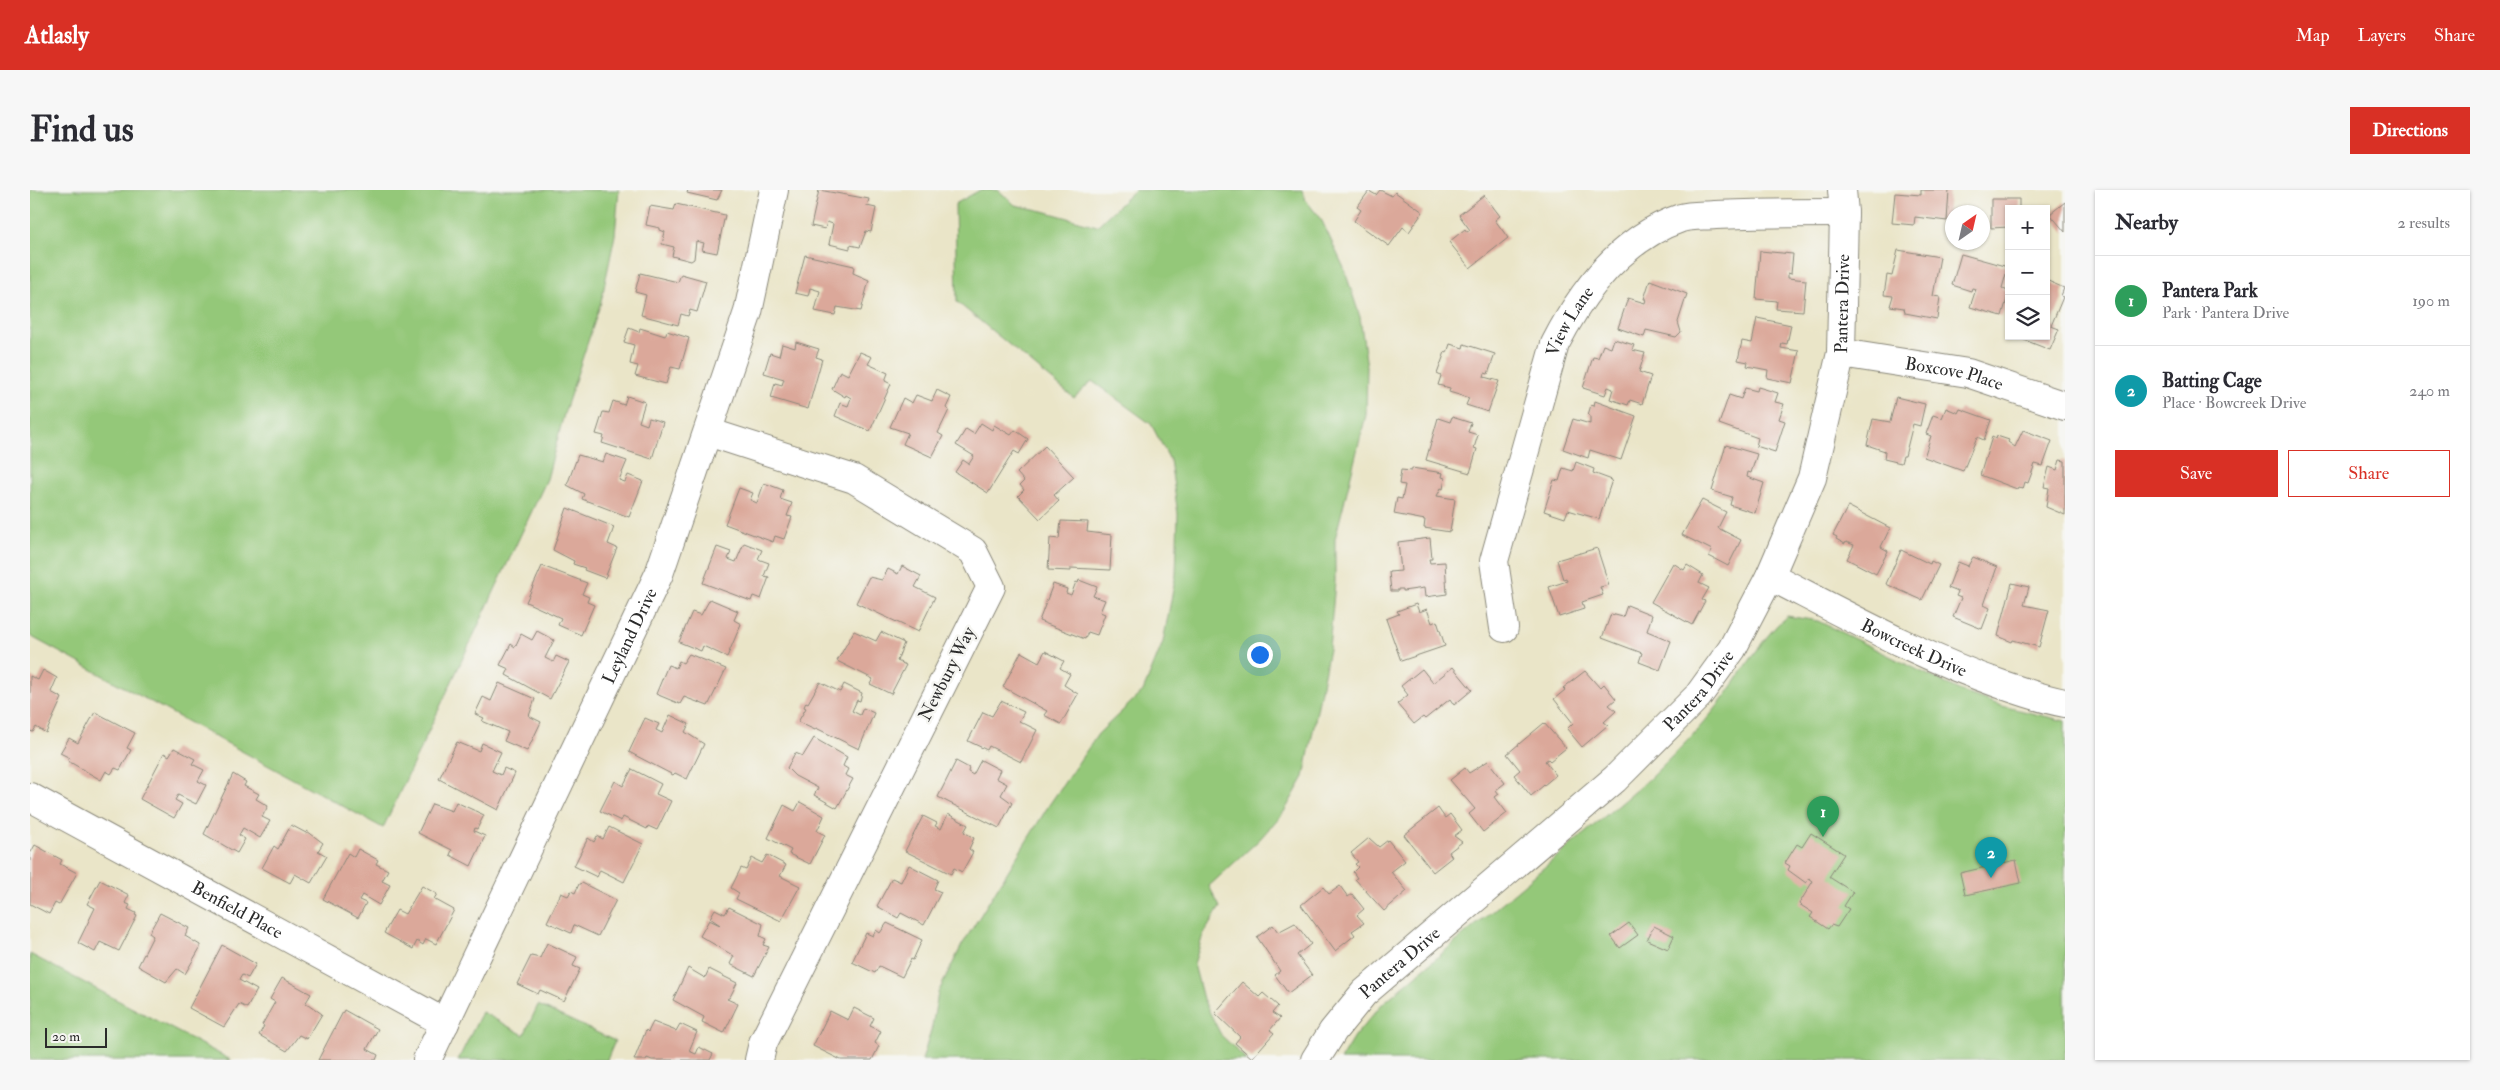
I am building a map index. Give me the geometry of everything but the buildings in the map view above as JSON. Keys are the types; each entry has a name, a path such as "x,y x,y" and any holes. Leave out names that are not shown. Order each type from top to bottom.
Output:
{"street":[{"name":"Leyland Drive","path":"427,1060 659,574 748,312 774,190"},
{"name":"Pantera Drive","path":"1315,1060 1333,1031 1364,993 1615,779 1698,696 1732,649 1770,576 1812,478 1841,353 1843,201"},
{"name":"View Lane","path":"1504,628 1494,561 1554,344 1571,312 1599,275 1636,241 1682,218 1749,213 1843,201"},
{"name":"Boxcove Place","path":"1841,353 1968,373 2065,406"},
{"name":"Newbury Way","path":"708,432 854,479 973,551 991,587 763,1043 759,1060"},
{"name":"Bowcreek Drive","path":"1770,576 1890,637 1966,672 2046,700 2065,703"},
{"name":"Benfield Place","path":"30,797 445,1023"}],"green space":[{"path":"30,190 619,190 615,235 601,302 564,414 547,479 383,828 30,636"},
{"path":"980,190 998,190 1015,205 1097,226 1135,190 1302,190 1305,199 1322,221 1344,268 1360,317 1367,367 1366,415 1335,539 1335,582 1329,649 1304,777 1284,812 1259,840 1209,886 1220,907 1203,935 1194,964 1203,999 1221,1035 1247,1060 922,1060 932,1027 938,993 962,945 1049,805 1098,734 1143,691 1163,642 1176,574 1178,514 1170,460 1151,424 1092,381 1074,398 957,302 955,204"},
{"path":"1787,616 1818,621 1965,693 2002,706 2065,721 2065,1060 1340,1060 1354,1037 1382,1004 1649,779 1710,715 1763,641"},
{"path":"30,954 231,1060 30,1060"},
{"path":"538,1005 615,1041 607,1060 458,1060 482,1012 524,1035"}],"place":[{"name":"Pantera Park","path":"1823,837"},
{"name":"Batting Cage","path":"1991,878"}]}
